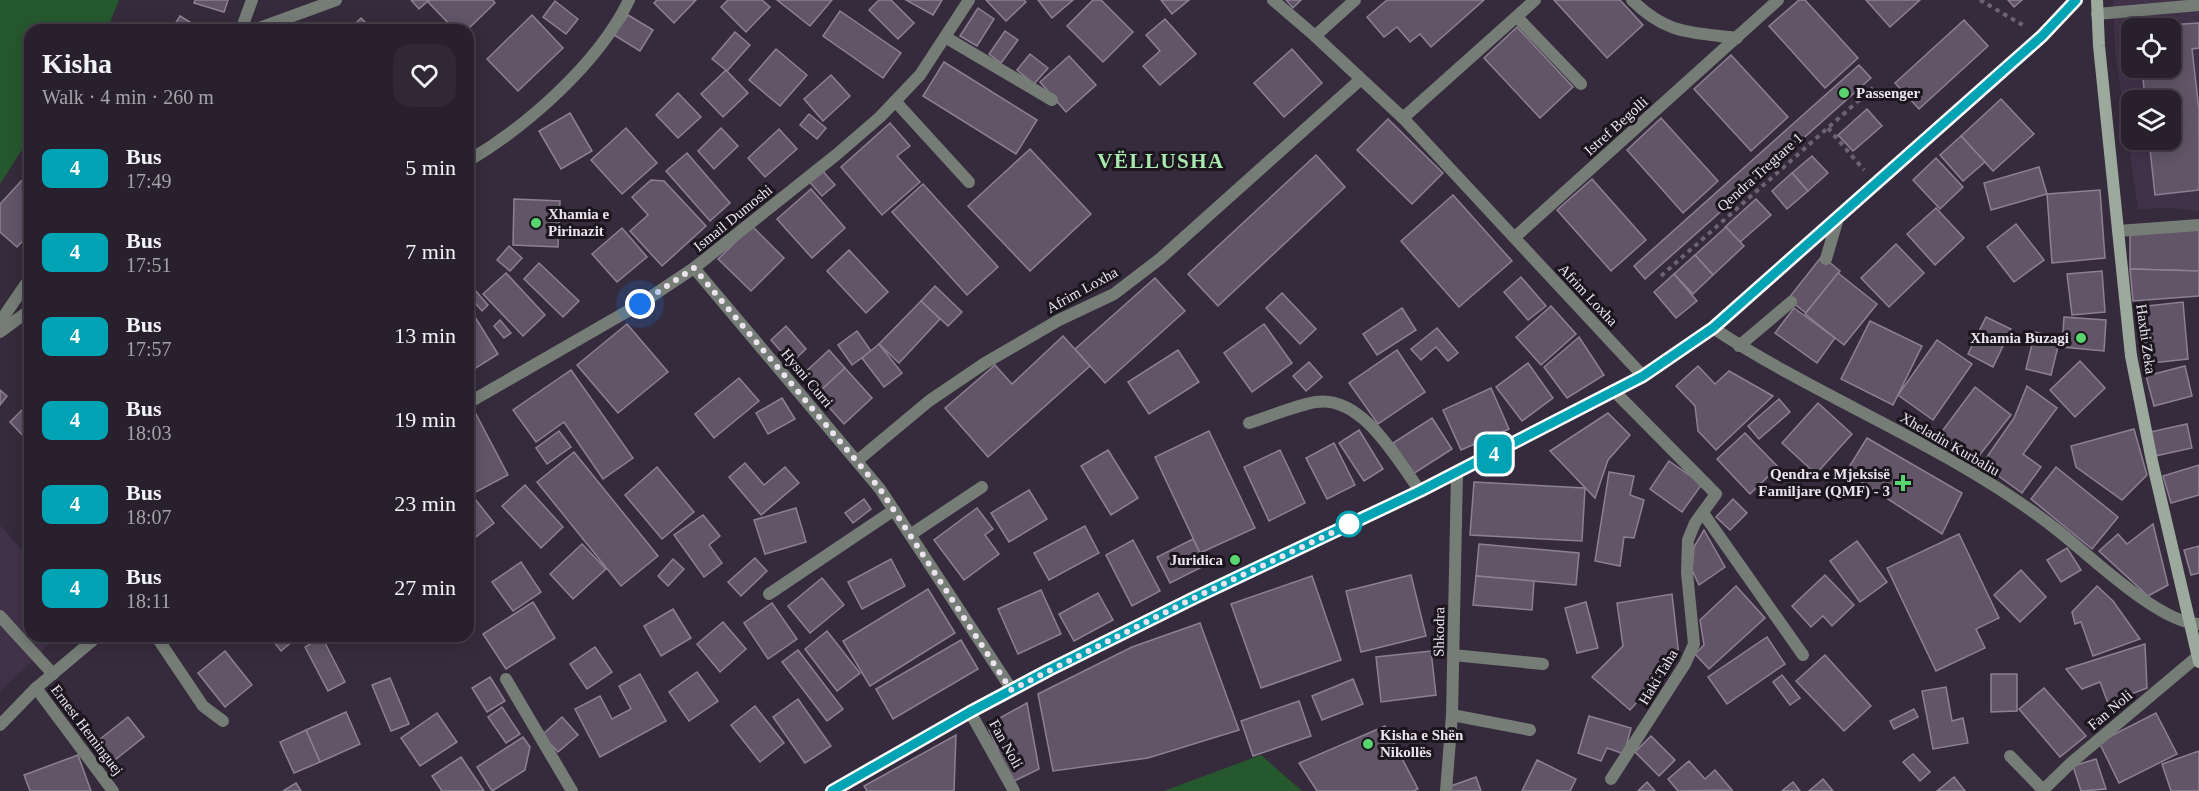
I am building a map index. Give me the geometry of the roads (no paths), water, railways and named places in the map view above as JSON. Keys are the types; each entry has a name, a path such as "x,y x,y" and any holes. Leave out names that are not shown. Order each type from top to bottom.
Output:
{"street":[{"path":"243,24 252,0"},
{"path":"270,24 336,0"},
{"path":"474,157 528,120 568,82 601,45 629,0"},
{"name":"Ismail Dumoshi","path":"474,400 640,304 694,268 836,155 880,117 920,75 969,0"},
{"name":"Afrim Loxha","path":"1273,0 1403,118 1643,376"},
{"path":"1315,36 1355,0"},
{"path":"1403,118 1535,0"},
{"path":"1632,0 1659,23 1680,30 1737,39"},
{"name":"Istref Begolli","path":"1515,237 1778,0"},
{"path":"832,791 1011,690 1194,598 1457,473 1643,376 1713,328 2042,36 2076,0"},
{"name":"Haxhi Zeka","path":"2097,0 2131,356 2152,461 2194,624 2198,659"},
{"path":"2097,14 2199,5"},
{"path":"1517,17 1581,84"},
{"path":"945,37 1052,100"},
{"name":"Afrim Loxha","path":"857,461 929,401 984,363 1059,320 1114,294 1161,258 1361,79"},
{"path":"895,101 969,182"},
{"path":"1826,259 1839,218"},
{"path":"2118,231 2199,225"},
{"name":"Hysni Curri","path":"694,268 880,489 1011,690"},
{"path":"0,322 24,287"},
{"path":"1739,346 1791,302"},
{"path":"0,332 24,314"},
{"name":"Xheladin Kurbaliu","path":"1713,328 1739,346 1966,468 2052,526 2145,601 2171,616 2194,624"},
{"name":"Haki Taha","path":"1611,779 1685,664 1694,644 1688,573 1688,540 1695,523 1716,494 1615,392"},
{"path":"1249,423 1317,402 1343,405 1366,420 1420,491"},
{"name":"Shkodra","path":"1446,791 1452,715 1457,473"},
{"path":"910,535 982,487"},
{"path":"769,594 894,510"},
{"path":"1703,513 1803,655"},
{"path":"0,616 53,674"},
{"path":"0,725 36,688 91,642"},
{"path":"160,642 203,706 224,722"},
{"path":"1453,655 1543,664"},
{"name":"Fan Noli","path":"2010,756 2043,790 2072,762 2198,659"},
{"path":"506,679 572,791"},
{"name":"Ernest Heminguej","path":"36,688 113,791"},
{"name":"Fan Noli","path":"970,712 1014,791"},
{"path":"1452,715 1530,730"}],"place":[{"name":"Passenger","path":"1844,93"},
{"name":"Xhamia e Pirinazit","path":"536,223"},
{"name":"Xhamia Buzagi","path":"2081,338"},
{"name":"Qendra e Mjeksisë Familjare (QMF) - 3","path":"1903,483"},
{"name":"Juridica","path":"1235,560"},
{"name":"Kisha e Shën Nikollës","path":"1368,744"}],"district":[{"name":"VËLLUSHA","path":"1161,161"}]}
